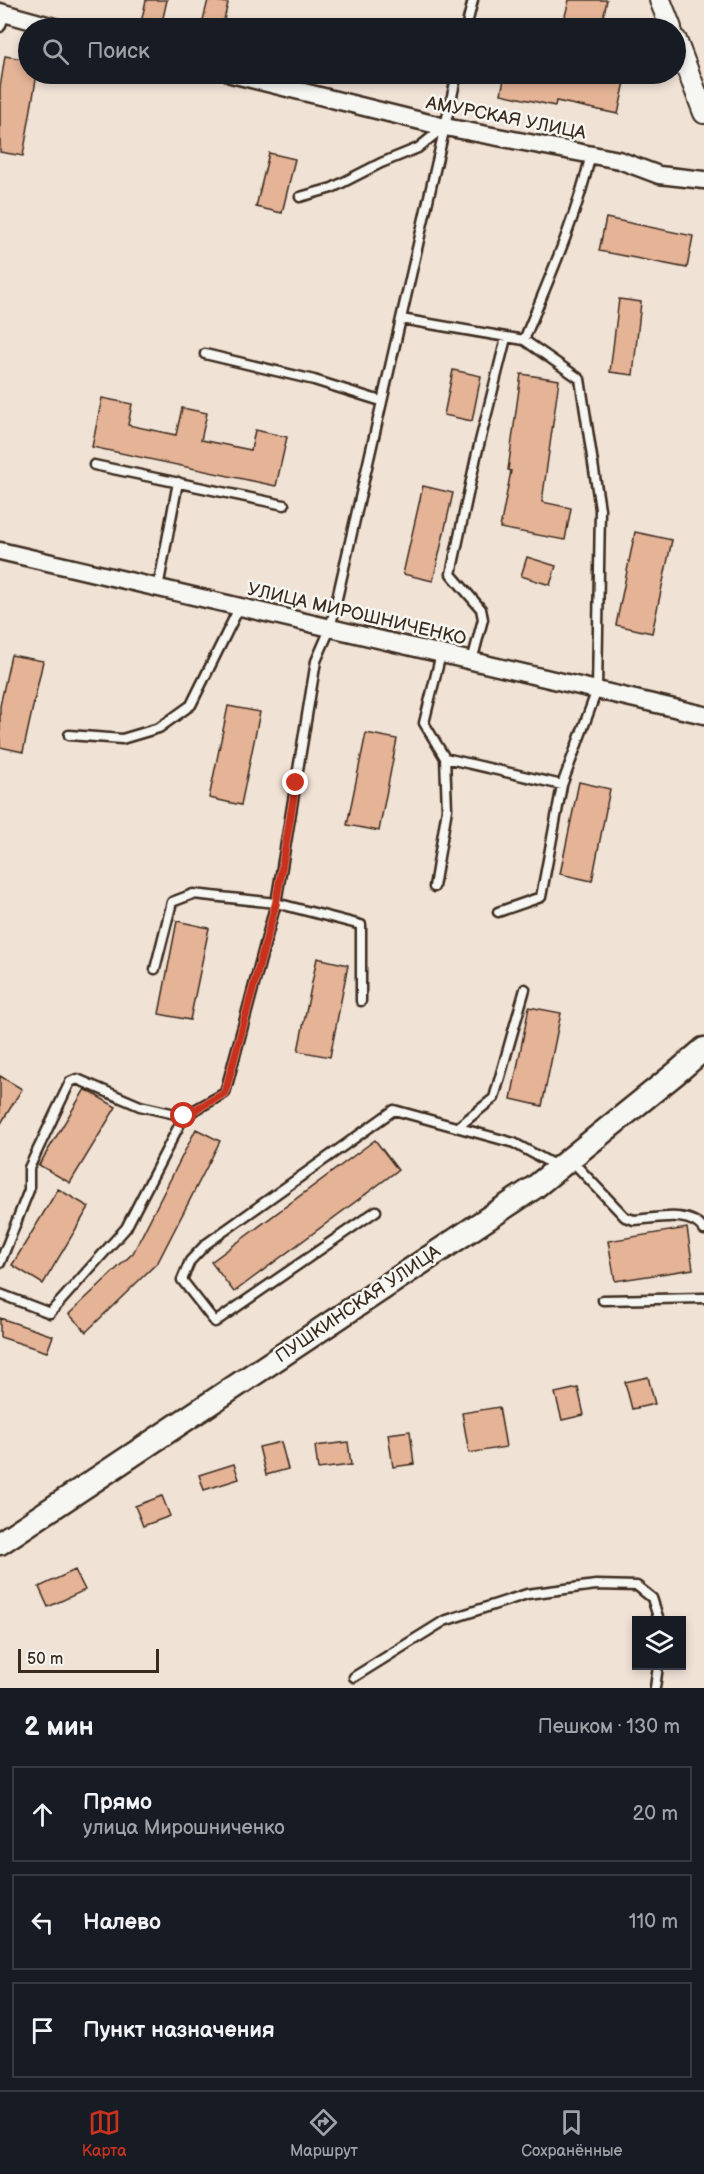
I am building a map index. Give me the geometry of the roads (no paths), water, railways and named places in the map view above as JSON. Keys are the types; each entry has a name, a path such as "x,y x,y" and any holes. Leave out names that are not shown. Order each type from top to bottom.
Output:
{"main road":[{"name":"ПУШКИНСКАЯ УЛИЦА","path":"0,1543 535,1187 704,1049"}],"street":[{"path":"660,0 667,18"},
{"path":"2,17 18,20"},
{"path":"686,67 704,112"},
{"name":"АМУРСКАЯ УЛИЦА","path":"271,84 445,127 619,160 659,175 704,180"},
{"name":"УЛИЦА МИРОШНИЧЕНКО","path":"0,551 704,715"}],"lane":[{"path":"468,18 473,0"},
{"path":"0,1294 50,1313 126,1228 184,1116 225,1093 276,903 316,661 330,629 455,84"},
{"path":"300,196 332,188 381,163 418,148 445,127"},
{"path":"524,340 569,228 581,194 591,154"},
{"path":"401,319 524,340 580,379 600,508 597,690 562,785 541,897 498,912"},
{"path":"472,661 483,619 482,609 451,574 476,457 506,338"},
{"path":"205,354 314,380 381,401"},
{"path":"94,465 284,505"},
{"path":"158,588 178,482"},
{"path":"69,735 122,739 159,728 192,705 240,606"},
{"path":"434,887 447,809 445,758 424,723 441,654"},
{"path":"445,758 562,785"},
{"path":"155,969 172,902 194,894 276,903 361,925 361,1001"},
{"path":"458,1127 494,1098 525,989"},
{"path":"0,1263 28,1190 29,1168 70,1082 77,1079 140,1106 184,1116"},
{"path":"376,1211 215,1322 182,1280 190,1261 206,1244 394,1110 514,1143 564,1163 625,1217 634,1220 689,1218 700,1224 704,1230"},
{"path":"603,1300 704,1298"},
{"path":"354,1677 444,1621 528,1594 596,1585 637,1586 652,1598 658,1616"},
{"path":"655,1688 657,1670"}]}
